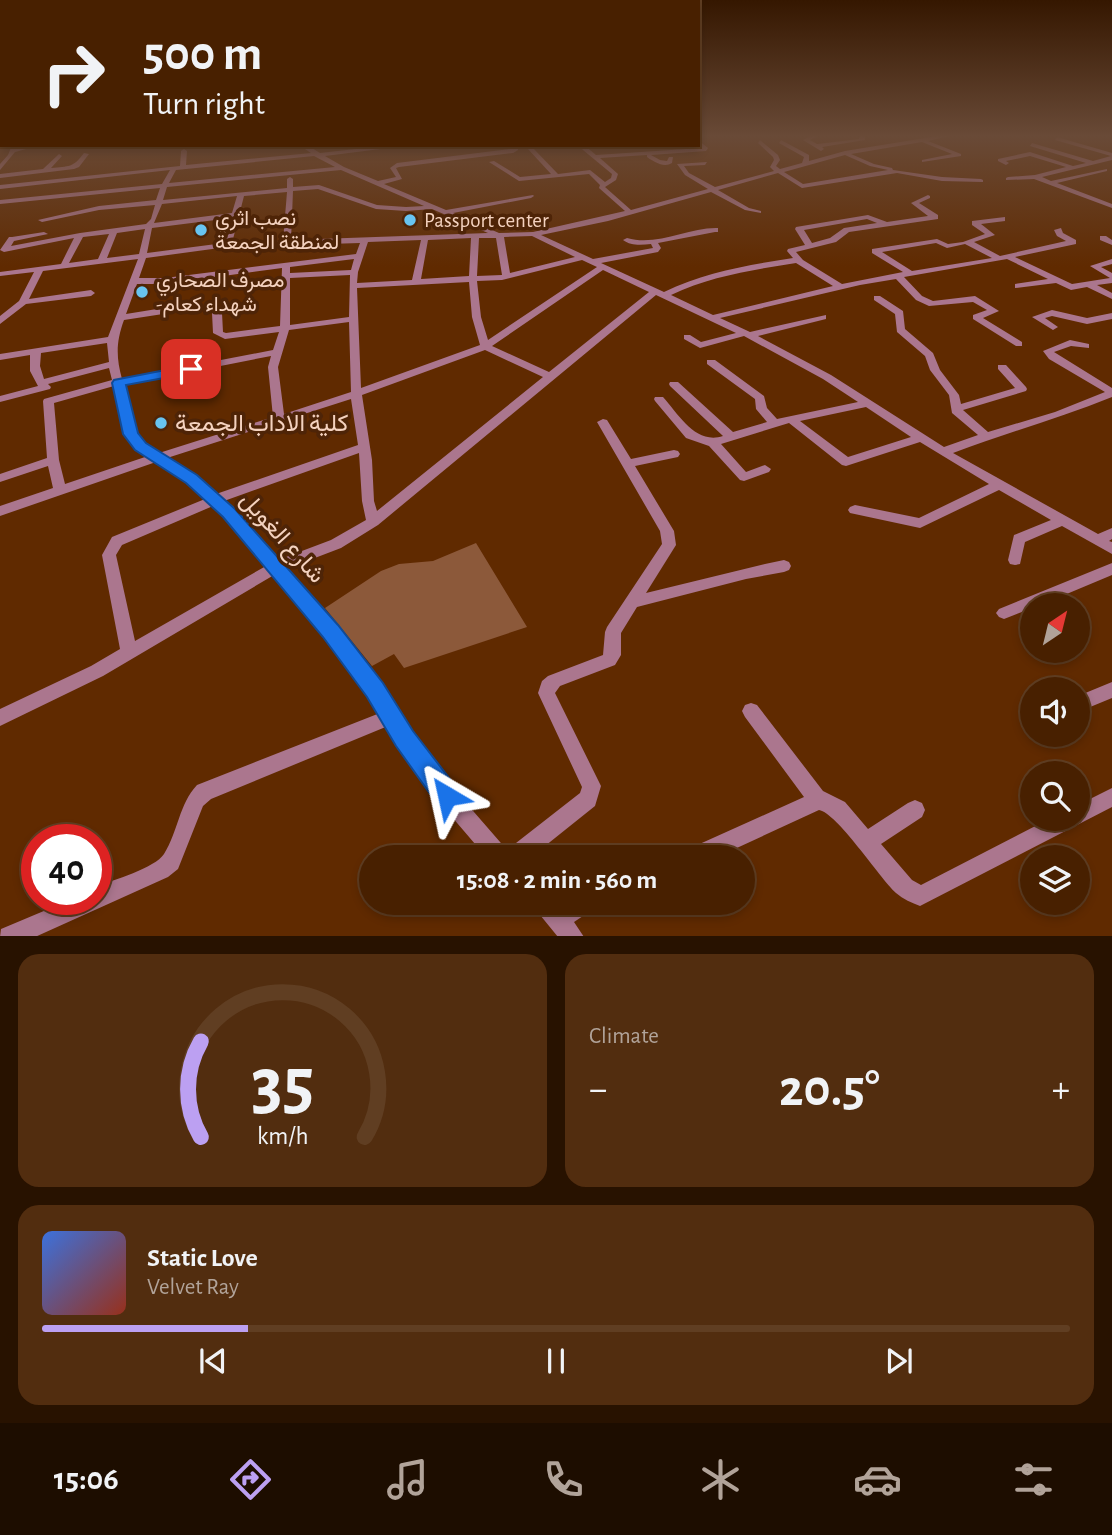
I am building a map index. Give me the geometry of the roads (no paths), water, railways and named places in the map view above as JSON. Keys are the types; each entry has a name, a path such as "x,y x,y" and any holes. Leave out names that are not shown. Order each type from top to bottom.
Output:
{"street":[{"path":"0,187 67,180"},
{"path":"164,187 168,180"},
{"path":"0,202 235,180"},
{"path":"287,241 290,180"},
{"path":"370,180 500,236"},
{"path":"378,183 390,180"},
{"path":"598,180 603,184 601,187 630,212"},
{"path":"603,184 610,180"},
{"path":"696,180 747,209 759,212"},
{"path":"1,274 227,245 533,234 630,212 736,180"},
{"path":"796,180 802,186 842,180"},
{"path":"960,180 981,181"},
{"path":"1042,180 1112,206"},
{"path":"1051,183 1066,180"},
{"name":"شارع الغويل","path":"164,187 149,225 143,255 112,339 114,363 131,434 140,446 155,458 191,479 214,500 276,567 375,690 447,796 490,845"},
{"path":"42,220 89,209 291,187 329,188 376,207 436,207"},
{"path":"227,245 241,194"},
{"path":"448,212 531,196"},
{"path":"841,287 798,260 790,251 833,240 847,230 934,218 914,203 928,197"},
{"path":"2,250 80,235 236,215"},
{"path":"810,247 799,229 868,217 889,225"},
{"path":"998,258 967,242 991,235 976,222 1002,219"},
{"path":"103,260 114,230"},
{"path":"627,240 633,243 654,242 690,232 715,230"},
{"path":"715,317 897,275 1008,257 1073,242 1058,230"},
{"path":"2,250 12,239 44,234"},
{"path":"533,234 748,334 868,403 919,438 998,485 1112,549"},
{"path":"64,265 80,235"},
{"path":"475,236 472,303 485,346 552,377"},
{"path":"500,236 506,276"},
{"path":"1112,236 1103,238 1112,243"},
{"path":"416,283 425,238"},
{"path":"365,239 354,272 353,286 356,394 368,501 373,522"},
{"path":"312,241 312,262"},
{"path":"910,273 875,251 937,241 947,246 961,244"},
{"path":"353,286 506,276 655,250 657,248 654,242"},
{"path":"286,271 312,262 359,256"},
{"path":"1008,257 1073,288 1112,278"},
{"path":"0,718 97,671 276,567 335,544 373,522 661,292 735,270 798,260"},
{"path":"1112,261 1094,265 1112,278"},
{"path":"0,511 356,394 485,346 592,262"},
{"path":"0,321 23,302 40,268"},
{"path":"133,281 286,271 354,272"},
{"path":"279,418 272,380 275,352 285,328 286,271"},
{"path":"897,275 917,296 932,304 977,300 994,311 975,315 976,317 1019,344"},
{"path":"1018,286 1056,281"},
{"path":"1090,285 1112,296"},
{"path":"23,302 91,293"},
{"path":"877,298 900,313 900,330 929,355 932,366 954,395 958,413 986,436"},
{"path":"119,318 163,311"},
{"path":"217,313 218,333 225,336 354,318"},
{"path":"1053,327 1037,317 1055,314 1087,321 1112,316"},
{"path":"687,337 700,345 823,317"},
{"path":"0,357 112,339"},
{"path":"1086,346 1070,343 1048,351 1053,357 1112,393"},
{"path":"36,352 33,360 48,401 53,460 60,492"},
{"path":"48,401 118,382 275,352"},
{"path":"711,362 759,397 761,409 774,423"},
{"path":"0,399 114,363"},
{"path":"958,408 1022,389 1002,367"},
{"path":"674,384 731,437"},
{"path":"943,452 1059,414 1112,393"},
{"path":"659,399 690,435 713,443 744,477 765,469"},
{"path":"713,443 774,423 868,403"},
{"path":"791,419 846,462 919,438"},
{"path":"530,845 592,793 592,786 546,693 548,686 554,681 609,660 613,655 613,632 669,545 670,539 603,422"},
{"path":"130,652 109,555 112,548 126,536 214,500 364,447"},
{"path":"627,464 674,454"},
{"path":"0,478 53,460"},
{"path":"855,510 920,523 998,485"},
{"path":"1015,560 1019,539 1061,521"},
{"path":"1097,541 1112,533"},
{"path":"632,602 714,583 749,571 784,566"},
{"path":"1004,613 1112,569"},
{"path":"1090,699 1112,690"},
{"path":"751,711 817,800"},
{"path":"112,892 161,870 171,862 196,800 204,792 391,717"},
{"path":"1090,809 1112,797"},
{"path":"719,845 824,799 905,887 920,896 1046,831"},
{"path":"866,842 915,810"},
{"path":"9,936 58,915"},
{"path":"554,915 573,936"},
{"path":"558,920 566,915"}],"place":[{"name":"Passport center","path":"410,220"},
{"name":"نصب اثري لمنطقة الجمعة","path":"201,230"},
{"name":"مصرف الصحاري -شهداء كعام","path":"142,292"},
{"name":"كلية اﻻداب الجمعة","path":"161,423"}]}
